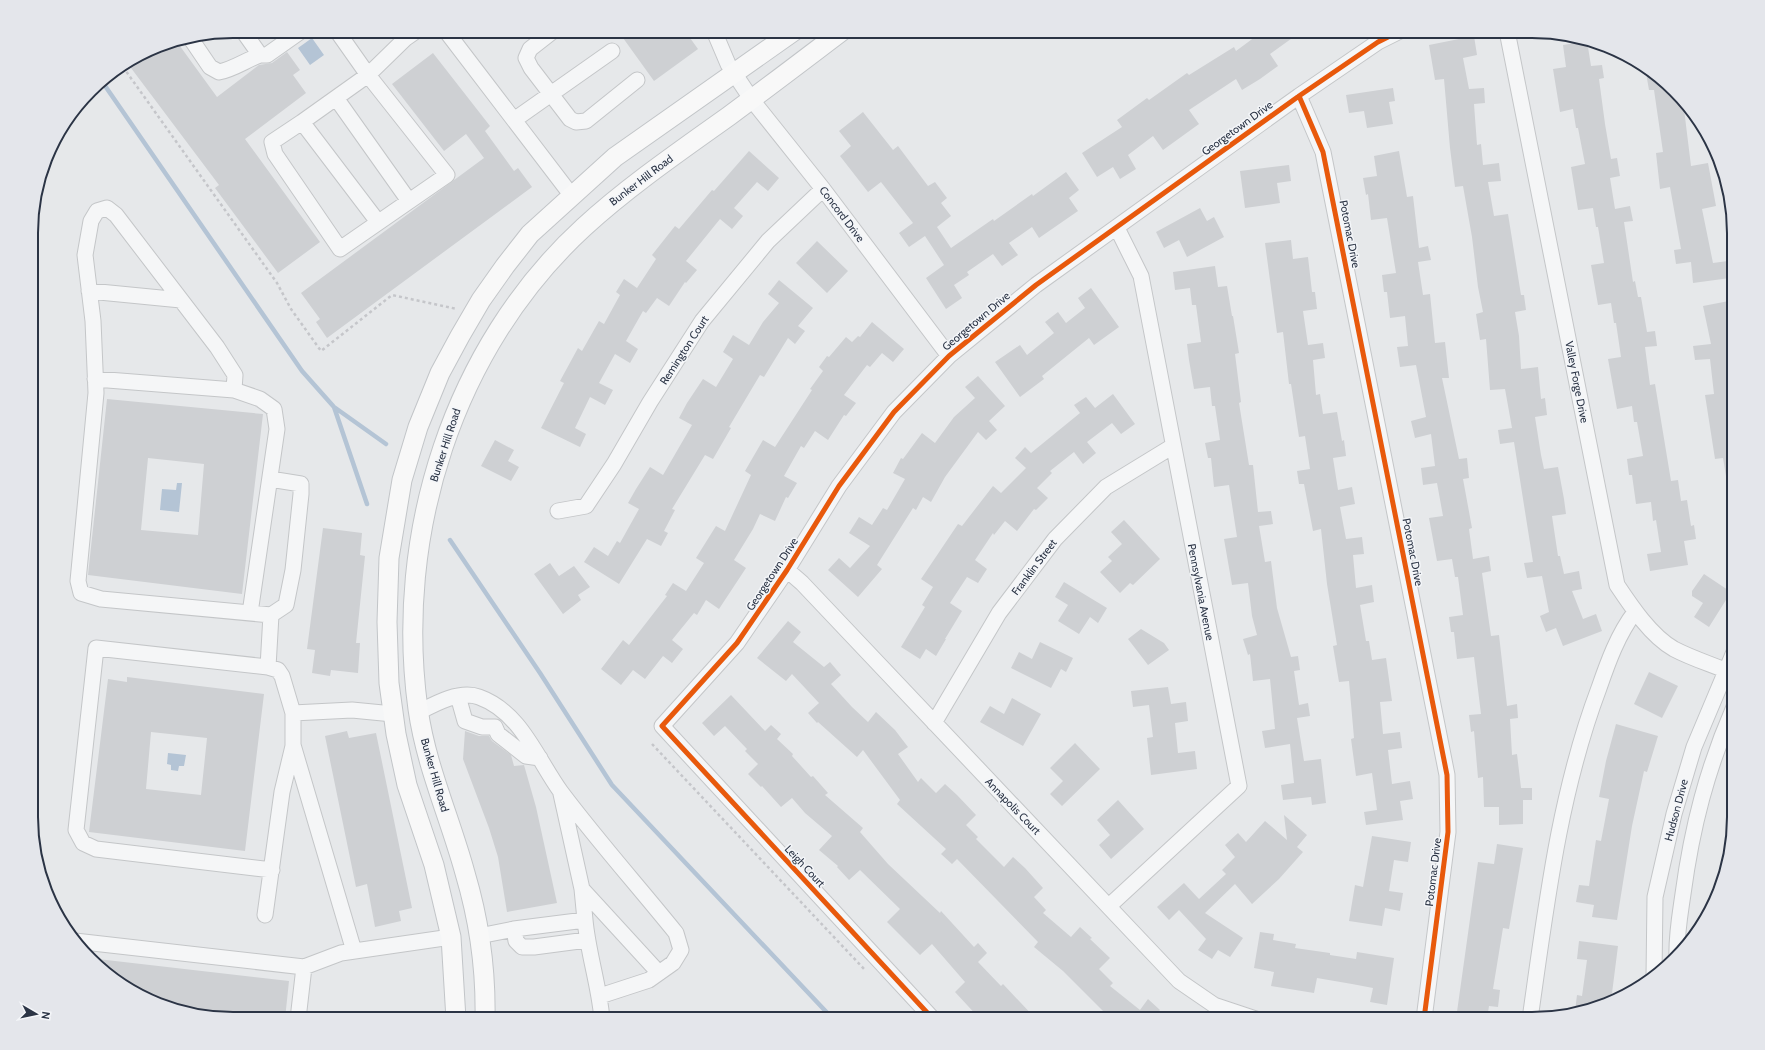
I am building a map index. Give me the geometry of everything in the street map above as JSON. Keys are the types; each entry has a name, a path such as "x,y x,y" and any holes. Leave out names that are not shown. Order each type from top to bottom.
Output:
{"main road":[{"path":"456,1012 451,937 434,866 407,784 393,714 389,683 387,588 389,558 402,480 416,433 440,373 481,300 530,234 615,157 784,38"},
{"name":"Bunker Hill Road","path":"484,1012 479,936 474,906 466,874 429,762 419,712 414,663 414,596 417,565 426,512 444,441 460,400 486,350 520,296 582,228 644,177 752,100 833,38"},
{"path":"393,714 419,712"},
{"path":"451,937 479,936"}],"street":[{"path":"248,38 260,55"},
{"path":"193,42 210,67 219,72 231,69 246,60 260,55 267,55 291,38"},
{"path":"342,38 368,75 447,175 340,249 275,154 272,142 368,75 403,38"},
{"path":"451,38 572,196"},
{"path":"544,38 530,49 526,58 531,68 550,94 570,119 576,122 586,121 637,80"},
{"name":"Concord Drive","path":"717,38 733,73 752,100 823,189 949,356"},
{"name":"Georgetown Drive","path":"662,726 737,643 788,570 839,486 894,412 949,356 1036,285 1299,96 1386,38"},
{"name":"Valley Forge Drive","path":"1508,38 1617,585 1635,612 1649,628 1673,648 1727,671"},
{"path":"514,120 612,51"},
{"name":"Potomac Drive","path":"1299,96 1323,152 1447,775 1448,832 1425,1012"},
{"path":"336,98 409,201"},
{"path":"302,122 378,222"},
{"name":"Remington Court","path":"558,511 586,506 614,464 650,402 702,321 768,241 823,189"},
{"path":"234,390 235,375 217,347 116,215 107,208 97,210 91,221 85,255 92,321 96,392 78,581 81,593 107,600 271,616 286,605 293,570 301,484 270,479"},
{"name":"Pennsylvania Avenue","path":"1109,906 1239,786 1141,276 1117,228"},
{"path":"89,291 181,300"},
{"path":"95,379 234,390 260,399 274,409 277,429 250,613"},
{"name":"Franklin Street","path":"934,723 999,613 1055,539 1106,487 1173,446"},
{"name":"Annapolis Court","path":"788,570 1179,981 1214,1005 1235,1012"},
{"path":"1531,1012 1555,854 1570,776 1587,720 1607,665 1626,624 1635,612"},
{"path":"268,667 271,616"},
{"path":"265,915 272,870 282,792 293,745 293,713 282,676 278,670 268,667 96,648 76,830 83,843 96,850 272,870"},
{"name":"Hudson Drive","path":"1654,969 1656,897 1674,814 1694,747 1727,676"},
{"path":"419,712 438,702 458,696 468,695 479,697 504,710 540,758 560,791 676,933 681,950 673,963 649,980 600,996"},
{"path":"458,696 465,722 482,727 495,727 498,734 526,756 540,758"},
{"path":"293,713 352,710 393,714"},
{"name":"Hudson Drive","path":"1676,949 1686,865 1696,815 1720,739 1727,723"},
{"name":"Leigh Court","path":"662,726 927,1012"},
{"path":"293,745 354,951"},
{"path":"560,791 582,889 587,940 600,996 601,1012"},
{"path":"582,889 659,973"},
{"path":"479,936 514,929 585,920"},
{"path":"514,929 516,941 522,947 534,947 587,940"},
{"path":"83,942 304,967 341,953 451,937"},
{"path":"299,1012 304,967"}],"path":[{"path":"126,71 277,283 291,309 321,351 392,295 452,306 461,310"},
{"path":"652,744 868,973"}],"water":[{"path":"312,38 324,55 310,65 298,48"},
{"path":"177,483 182,483 179,512 160,510 162,489 176,490"},
{"path":"168,753 186,755 184,766 179,766 178,771 171,770 171,765 167,764"}],"building":[{"path":"623,38 690,38 698,49 654,81"},
{"path":"1254,38 1292,38 1270,54 1278,66 1260,79 1242,90 1236,79 1189,110 1199,124 1163,150 1153,136 1128,155 1136,169 1120,179 1113,167 1097,177 1082,153 1122,127 1117,120 1147,98 1149,100 1187,73 1189,75 1234,47 1236,51"},
{"path":"1464,38 1474,38 1477,55 1463,58 1469,89 1484,88 1485,103 1474,104 1477,145 1481,144 1483,165 1499,163 1501,181 1488,182 1494,216 1508,214 1521,295 1524,295 1526,310 1515,312 1519,336 1521,369 1538,367 1541,399 1545,398 1547,415 1535,417 1541,455 1544,469 1558,467 1564,499 1566,514 1552,516 1558,556 1560,556 1564,574 1579,571 1582,589 1572,591 1583,619 1596,614 1602,631 1563,646 1556,628 1546,632 1540,616 1549,612 1542,576 1527,578 1524,563 1533,562 1514,442 1500,444 1498,430 1512,428 1505,389 1490,390 1486,339 1480,340 1476,314 1483,312 1463,186 1455,187 1444,79 1435,80 1429,45"},
{"path":"1575,43 1588,46 1591,66 1602,65 1604,78 1599,79 1605,124 1611,159 1617,158 1620,176 1610,178 1615,209 1630,206 1633,221 1624,222 1633,282 1635,281 1638,297 1641,297 1647,332 1655,331 1657,346 1645,347 1650,385 1655,384 1671,481 1678,480 1681,501 1687,500 1691,526 1694,525 1696,539 1684,541 1688,565 1650,571 1647,554 1661,552 1656,520 1653,521 1651,502 1636,504 1632,475 1629,475 1627,459 1643,456 1637,422 1634,422 1632,406 1617,409 1608,359 1621,357 1616,323 1614,323 1611,303 1598,305 1591,265 1604,263 1593,208 1578,210 1571,167 1585,164 1573,109 1560,112 1553,69 1566,67 1563,45"},
{"path":"180,46 217,97 259,65 272,63 287,52 300,70 293,75 306,93 245,139 320,242 278,273 215,188 219,185 130,67 158,53"},
{"path":"433,53 490,126 485,131 514,171 518,168 532,187 327,338 316,322 320,319 301,293 484,158 466,134 444,151 392,84"},
{"path":"1646,75 1661,86 1684,110 1691,166 1708,163 1716,206 1702,209 1713,263 1727,261 1727,278 1693,283 1691,262 1676,264 1674,250 1681,249 1670,187 1660,189 1656,153 1663,152 1654,90 1649,90"},
{"path":"1393,88 1395,101 1389,102 1393,124 1367,128 1364,111 1349,113 1346,95"},
{"path":"863,112 893,150 898,146 928,186 935,182 947,198 941,203 951,216 937,227 951,248 993,219 994,221 1032,194 1033,196 1066,172 1079,190 1069,198 1078,211 1039,238 1032,227 1009,243 1018,255 1002,266 993,254 967,272 969,275 954,285 962,298 946,309 926,278 944,265 925,236 909,247 899,233 913,223 881,182 868,192 840,156 851,146 839,131"},
{"path":"749,151 779,178 768,191 757,182 734,208 743,216 732,229 720,219 686,261 697,270 686,283 685,282 669,306 657,298 646,313 643,311 626,341 638,349 630,363 615,354 599,383 613,390 605,405 590,397 575,428 586,434 580,447 541,428 564,383 560,381 578,348 582,351 599,321 604,324 620,295 616,292 624,279 637,288 656,259 652,255 675,226 679,229 712,190 714,191"},
{"path":"1399,151 1407,197 1413,196 1419,248 1428,246 1431,260 1418,262 1423,295 1430,294 1435,343 1445,342 1449,378 1442,378 1459,459 1467,458 1469,478 1463,479 1472,528 1469,529 1473,559 1489,556 1491,571 1482,573 1491,636 1499,635 1507,706 1517,704 1518,718 1510,719 1512,755 1517,754 1521,788 1532,788 1532,800 1523,800 1523,824 1499,825 1499,807 1484,807 1483,777 1478,778 1474,731 1471,732 1469,715 1481,714 1474,657 1457,659 1454,632 1451,632 1449,617 1463,615 1458,577 1455,577 1452,559 1437,561 1429,518 1443,516 1437,483 1423,485 1421,468 1435,466 1431,434 1415,438 1411,421 1426,417 1416,365 1400,367 1397,347 1408,346 1405,316 1390,318 1387,292 1384,292 1382,275 1396,273 1387,218 1371,220 1368,194 1366,195 1363,178 1377,176 1374,156"},
{"path":"1289,165 1291,181 1277,183 1280,203 1245,208 1240,171"},
{"path":"1200,208 1207,221 1214,217 1224,237 1187,257 1179,240 1164,248 1156,232"},
{"path":"1291,240 1293,259 1308,257 1312,292 1315,292 1317,309 1303,311 1308,345 1323,343 1325,358 1313,360 1316,395 1320,394 1323,414 1337,412 1342,441 1344,440 1346,456 1333,458 1338,490 1352,487 1355,504 1340,507 1346,539 1362,537 1364,554 1353,555 1356,588 1372,585 1374,602 1360,605 1366,641 1369,641 1372,660 1386,658 1392,701 1380,702 1383,734 1400,732 1402,748 1388,750 1392,784 1410,781 1413,799 1400,801 1403,820 1366,825 1364,812 1377,810 1372,773 1356,776 1351,739 1354,738 1349,681 1339,682 1333,646 1337,645 1327,584 1321,529 1313,531 1304,484 1299,484 1297,471 1310,469 1305,436 1299,437 1291,384 1289,384 1283,332 1277,333 1265,243"},
{"path":"817,241 848,271 827,293 796,263"},
{"path":"1215,266 1218,287 1227,286 1233,316 1239,353 1235,354 1241,402 1239,403 1249,465 1253,465 1258,512 1271,511 1273,524 1259,526 1265,562 1271,561 1277,608 1291,657 1298,656 1300,670 1294,671 1299,705 1308,703 1310,716 1297,718 1304,761 1321,759 1326,803 1312,805 1311,797 1283,800 1281,785 1294,783 1290,744 1265,748 1262,731 1275,729 1270,679 1253,681 1250,654 1248,655 1243,639 1257,635 1252,616 1248,583 1232,585 1224,539 1237,537 1229,485 1214,487 1211,458 1208,458 1205,443 1220,440 1215,406 1212,406 1210,387 1194,389 1189,360 1187,344 1201,342 1196,305 1192,305 1190,288 1175,290 1173,272"},
{"path":"779,280 813,308 798,326 805,331 795,344 788,338 764,377 760,375 729,427 731,428 713,459 705,455 672,509 675,510 664,531 668,533 661,546 647,539 619,584 584,562 594,547 608,556 617,541 620,543 639,509 628,503 636,489 650,467 663,475 692,425 679,418 687,403 703,379 716,387 733,359 723,352 733,335 749,345 763,322 779,303 768,294"},
{"path":"1091,288 1119,327 1094,345 1089,338 1042,376 1044,379 1020,397 995,362 1020,345 1027,355 1054,333 1045,322 1058,312 1066,323 1085,308 1078,298"},
{"path":"1727,301 1727,482 1723,458 1715,459 1705,395 1714,394 1710,359 1695,360 1693,346 1711,344 1703,306"},
{"path":"872,322 904,349 893,362 882,353 870,367 867,365 844,395 856,403 846,416 844,415 828,440 815,431 804,448 801,446 784,476 797,483 788,498 786,497 775,521 760,514 753,529 734,560 746,568 719,609 706,600 697,615 694,613 672,640 683,649 672,663 663,656 645,679 633,670 621,685 601,669 623,640 629,645 667,596 665,595 673,583 686,591 704,563 696,558 716,526 725,531 751,475 745,471 763,440 775,447 812,390 810,389 823,371 819,367 827,356 829,357 846,337 852,342 858,336 860,337"},
{"path":"978,376 1005,406 989,421 997,430 986,440 978,432 945,477 931,502 923,497 916,510 913,508 877,565 882,569 858,597 828,570 839,558 850,568 870,546 849,533 859,517 872,525 883,508 887,510 905,479 893,473 901,458 903,459 922,433 935,443 954,417 975,398 965,387"},
{"path":"1113,394 1135,424 1121,434 1112,423 1087,442 1096,453 1083,464 1074,452 1050,471 1052,473 1037,488 1048,498 1036,510 1034,509 1017,531 1005,521 994,535 993,533 975,560 987,569 978,583 967,577 950,603 962,611 936,656 926,649 920,659 901,647 925,607 922,605 933,587 921,579 958,524 962,526 993,486 1001,493 1026,468 1015,458 1025,447 1031,453 1080,413 1074,405 1086,397 1095,408"},
{"path":"107,399 263,414 242,594 88,575","holes":["148,458 204,464 198,535 141,530"]},
{"path":"495,440 514,450 508,461 519,467 511,481 481,466"},
{"path":"1124,520 1160,559 1133,585 1130,583 1120,593 1100,572 1112,561 1108,557 1122,544 1111,532"},
{"path":"323,528 362,533 360,555 365,556 356,643 360,643 358,673 331,670 330,676 312,673 315,650 307,649"},
{"path":"550,563 559,576 574,566 590,587 578,595 581,600 563,614 534,574"},
{"path":"1704,574 1727,589 1727,598 1709,627 1694,617 1703,603 1692,596 1692,591"},
{"path":"1064,582 1107,608 1098,623 1090,617 1079,634 1058,621 1068,605 1055,597"},
{"path":"788,621 801,632 793,642 824,667 830,662 841,675 831,684 852,707 868,722 876,712 895,730 908,747 898,754 918,782 921,778 936,793 945,784 957,795 976,815 966,825 978,837 976,839 1004,867 1013,857 1043,888 1034,897 1046,910 1043,913 1071,937 1080,927 1110,958 1099,969 1113,983 1110,986 1140,1010 1148,999 1160,1010 1158,1012 1104,1012 1063,971 1034,947 1038,942 957,859 952,864 941,854 946,849 897,804 900,800 863,750 857,757 818,722 817,723 808,713 819,703 792,674 786,681 757,658"},
{"path":"1141,629 1164,643 1169,650 1148,665 1128,639"},
{"path":"1040,642 1073,658 1066,672 1061,669 1051,688 1011,668 1019,652 1032,659"},
{"path":"1649,672 1678,686 1662,718 1634,704"},
{"path":"127,677 264,694 245,851 89,832 108,679 127,682","holes":["151,732 207,738 201,795 146,789"]},
{"path":"1168,687 1171,704 1186,702 1188,721 1175,723 1178,753 1195,751 1197,769 1151,775 1147,738 1153,737 1149,705 1133,707 1131,691"},
{"path":"731,695 765,731 771,725 781,734 777,739 793,754 792,756 811,777 813,776 828,793 825,795 863,828 860,832 888,864 940,913 941,911 974,947 978,943 987,953 978,962 1001,986 1003,984 1029,1012 974,1012 955,992 965,982 932,944 920,955 887,922 900,909 860,870 849,880 837,867 838,866 819,850 832,836 805,813 792,798 781,807 762,786 761,787 748,774 758,764 745,751 747,749 725,726 714,736 702,723"},
{"path":"1012,698 1041,714 1023,746 980,722 990,706 1004,714"},
{"path":"1616,724 1658,736 1647,772 1644,771 1632,826 1617,920 1592,917 1594,905 1576,902 1579,885 1589,886 1596,840 1601,841 1609,799 1599,797 1606,761"},
{"path":"347,731 349,738 376,733 412,908 399,911 401,921 375,927 367,884 356,887 325,736"},
{"path":"465,731 479,736 489,736 492,741 511,755 514,766 524,765 536,807 557,903 507,912 498,857 489,828 463,759"},
{"path":"1075,743 1100,769 1062,806 1050,794 1063,781 1050,768"},
{"path":"1118,800 1144,829 1111,859 1099,845 1110,835 1097,820"},
{"path":"1284,815 1307,835 1297,847 1303,852 1279,879 1252,904 1235,884 1205,913 1243,938 1230,957 1218,950 1212,959 1198,950 1206,939 1179,910 1169,920 1157,907 1184,883 1199,899 1226,874 1222,870 1235,857 1225,845 1238,833 1246,842 1265,821 1287,840"},
{"path":"1372,836 1411,842 1408,862 1394,860 1389,891 1403,893 1400,911 1385,908 1382,926 1349,921 1355,885 1363,887"},
{"path":"1497,844 1523,848 1509,929 1503,928 1493,989 1500,990 1498,1007 1489,1006 1488,1012 1457,1012 1478,862 1494,864"},
{"path":"1260,932 1274,934 1273,940 1296,944 1295,948 1330,953 1330,955 1356,959 1357,952 1394,958 1387,1005 1370,1002 1373,988 1317,978 1314,993 1271,986 1274,972 1254,968"},
{"path":"1579,941 1618,946 1612,995 1595,1002 1576,1007 1577,995 1582,996 1587,960 1577,959"},
{"path":"99,959 289,981 286,1012 220,1012 182,1005 158,997 135,986 114,972"}],"waterway":[{"path":"105,85 302,371 334,407 386,444"},
{"path":"334,407 367,504"},
{"path":"450,540 540,673 612,785 826,1012"}],"cycle path":[{"path":"927,1012 662,726 737,643 787,570 839,486 894,412 949,356 1036,285 1299,96 1386,38"},
{"path":"1299,96 1323,152 1447,775 1448,832 1425,1012"}]}
